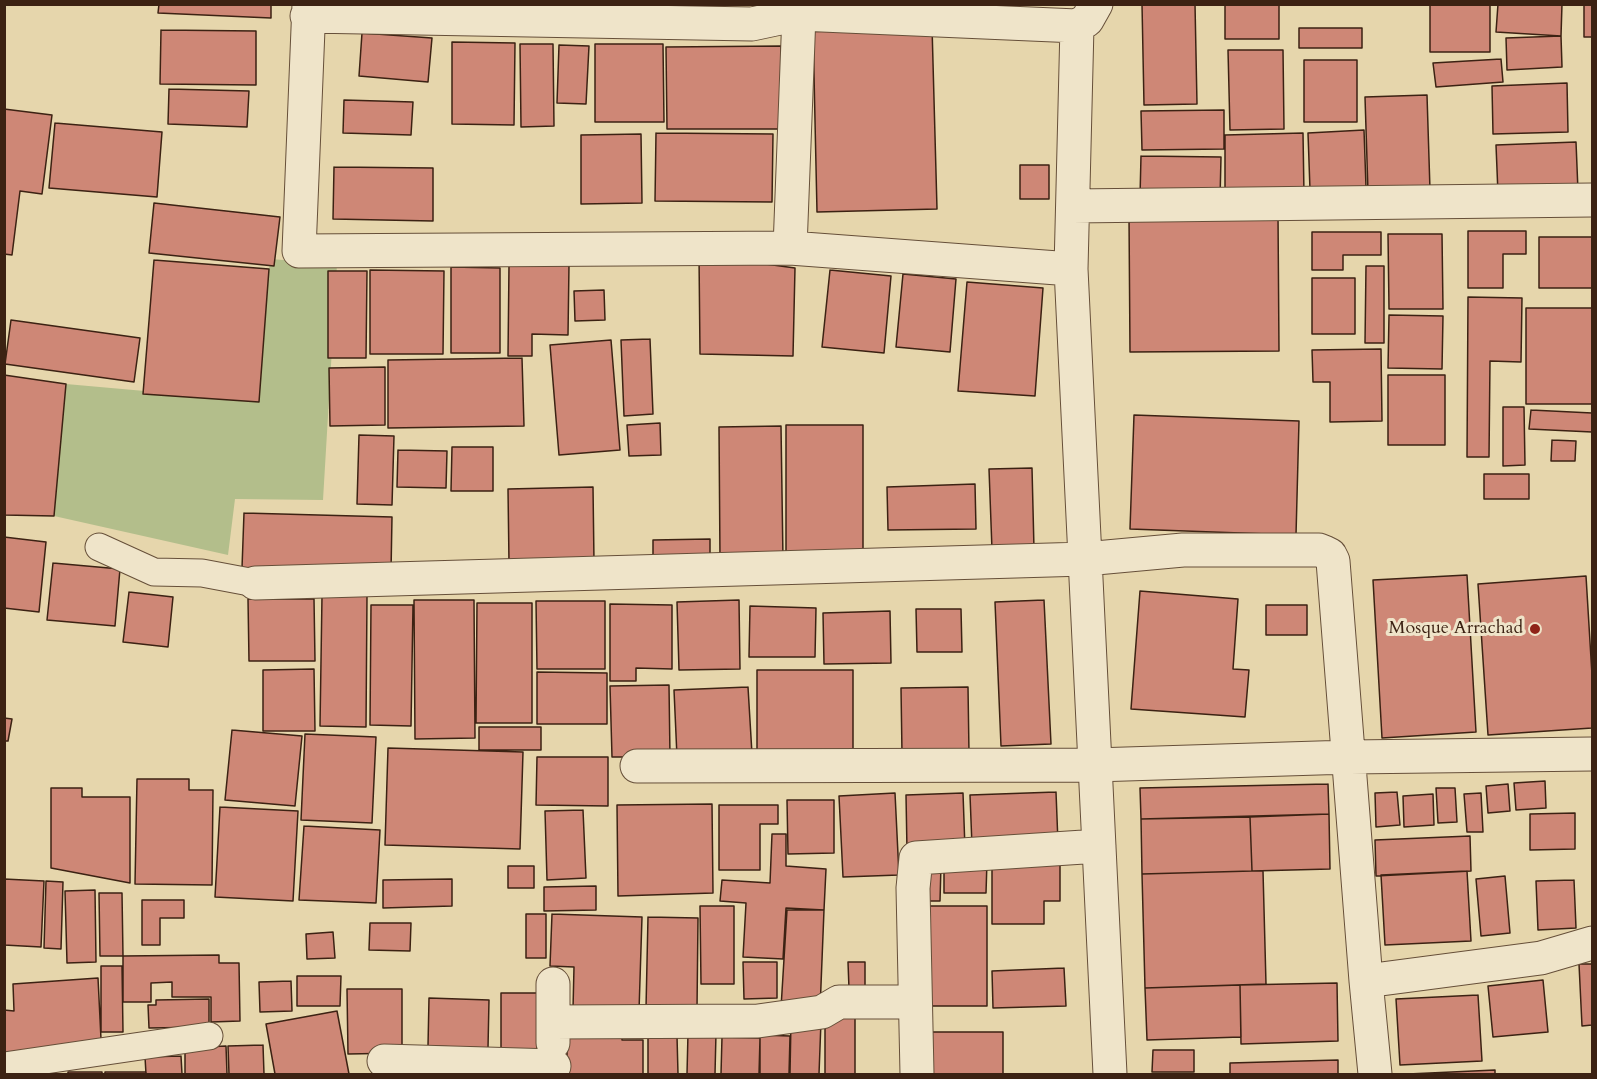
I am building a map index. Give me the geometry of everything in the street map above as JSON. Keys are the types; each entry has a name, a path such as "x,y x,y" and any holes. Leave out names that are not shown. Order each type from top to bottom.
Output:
{"street":[{"path":"1071,269 790,248 299,251 308,10 1087,15 1073,206 1071,269 1110,1074"},
{"path":"790,248 799,14"},
{"path":"1073,206 1593,200"},
{"path":"255,583 1084,559 1183,550 1318,550 1330,555 1333,561 1350,757 1375,1074"},
{"path":"637,766 1094,765 1350,757 1593,754"},
{"path":"917,1074 913,888 916,858 1099,846"},
{"path":"1366,981 1541,958 1593,943"},
{"path":"384,1061 554,1070 553,984"},
{"path":"553,1022 758,1021 822,1012 839,1002 915,1002"}],"lane":[{"path":"99,547 154,572 202,573 255,583"},
{"path":"4,1066 208,1036"}],"green space":[{"path":"270,259 337,264 323,500 235,499 228,555 54,516 66,384 257,401"}],"building":[{"path":"159,4 271,4 271,18 158,13"},
{"path":"1142,4 1195,4 1197,104 1144,105"},
{"path":"1225,4 1279,4 1279,39 1225,39"},
{"path":"1430,4 1490,4 1490,52 1430,52"},
{"path":"1498,4 1562,4 1561,36 1496,32"},
{"path":"1584,4 1592,4 1592,37 1584,37"},
{"path":"932,26 937,209 817,212 813,29"},
{"path":"1299,28 1362,28 1362,48 1299,48"},
{"path":"161,30 256,31 256,85 160,84"},
{"path":"362,33 432,38 428,82 359,76"},
{"path":"1561,36 1562,67 1507,70 1506,38"},
{"path":"452,42 515,43 514,125 452,124"},
{"path":"520,44 553,44 554,126 521,127"},
{"path":"595,44 663,44 664,122 595,122"},
{"path":"559,45 589,46 586,104 557,103"},
{"path":"781,46 781,129 667,129 666,47"},
{"path":"1228,50 1283,50 1284,129 1230,130"},
{"path":"1501,59 1503,82 1436,87 1433,63"},
{"path":"1304,60 1357,60 1357,122 1304,122"},
{"path":"1567,83 1568,132 1493,134 1492,86"},
{"path":"169,89 249,91 247,127 168,124"},
{"path":"1427,95 1430,190 1368,192 1365,97"},
{"path":"344,100 413,102 411,135 343,133"},
{"path":"4,109 52,115 42,194 20,191 12,255 4,254"},
{"path":"1224,110 1224,149 1142,150 1141,111"},
{"path":"55,123 162,132 157,197 49,188"},
{"path":"1364,130 1366,187 1310,190 1308,133"},
{"path":"656,133 773,134 772,202 655,201"},
{"path":"1303,133 1304,195 1225,196 1225,135"},
{"path":"641,134 642,203 581,204 581,135"},
{"path":"1576,142 1578,191 1498,194 1496,145"},
{"path":"1141,156 1221,157 1220,199 1140,197"},
{"path":"1020,165 1049,165 1049,199 1020,199"},
{"path":"334,167 433,168 433,221 333,219"},
{"path":"154,203 280,217 274,266 149,253"},
{"path":"1278,215 1279,351 1130,352 1129,216"},
{"path":"1468,231 1526,231 1526,254 1503,254 1503,288 1468,288"},
{"path":"1312,232 1381,232 1381,255 1343,255 1343,270 1312,270"},
{"path":"1388,234 1442,234 1443,309 1389,309"},
{"path":"1539,237 1592,237 1592,288 1539,288"},
{"path":"699,255 795,268 793,356 700,354"},
{"path":"154,260 269,269 259,402 143,394"},
{"path":"509,265 569,265 568,335 532,334 532,356 508,356"},
{"path":"1366,266 1384,266 1384,343 1365,343"},
{"path":"451,267 500,268 500,353 451,353"},
{"path":"370,270 444,271 443,354 370,354"},
{"path":"830,270 891,276 884,353 822,347"},
{"path":"328,271 367,271 366,358 328,358"},
{"path":"903,274 956,279 950,352 896,347"},
{"path":"1312,278 1355,278 1355,334 1312,334"},
{"path":"967,282 1043,288 1035,396 958,391"},
{"path":"604,290 605,320 575,321 574,291"},
{"path":"1468,297 1522,298 1521,362 1490,361 1489,457 1467,457"},
{"path":"1526,308 1592,308 1592,404 1526,404"},
{"path":"1389,315 1443,316 1442,369 1388,368"},
{"path":"11,320 140,338 134,382 5,364"},
{"path":"650,339 653,414 624,416 621,340"},
{"path":"611,340 620,450 559,455 550,345"},
{"path":"1381,349 1382,421 1330,422 1330,382 1313,382 1312,350"},
{"path":"522,358 524,426 388,428 388,360"},
{"path":"385,367 385,425 330,426 329,368"},
{"path":"4,375 66,384 54,516 4,515"},
{"path":"1388,375 1445,375 1445,445 1388,445"},
{"path":"1503,407 1524,407 1525,465 1503,466"},
{"path":"1531,410 1592,413 1592,432 1529,429"},
{"path":"1134,415 1299,421 1296,535 1130,529"},
{"path":"660,423 661,455 629,456 627,425"},
{"path":"786,425 863,425 863,560 786,560"},
{"path":"781,426 783,560 720,560 719,427"},
{"path":"359,435 394,436 392,505 357,504"},
{"path":"1552,440 1576,441 1575,461 1551,461"},
{"path":"452,447 493,447 493,491 451,491"},
{"path":"398,450 447,451 446,488 397,487"},
{"path":"1032,468 1034,549 992,550 989,469"},
{"path":"1484,474 1529,474 1529,499 1484,499"},
{"path":"975,484 976,529 888,530 887,487"},
{"path":"593,487 594,562 509,563 508,489"},
{"path":"244,513 392,517 391,572 242,568"},
{"path":"4,537 46,542 39,612 4,608"},
{"path":"710,539 710,564 653,564 653,540"},
{"path":"53,563 120,569 115,626 47,620"},
{"path":"1467,575 1476,732 1382,738 1373,580"},
{"name":"Mosque Arrachad","path":"1586,576 1592,675 1592,728 1488,735 1478,584"},
{"path":"1140,591 1238,599 1233,669 1249,670 1245,717 1131,709"},
{"path":"129,592 173,597 168,647 123,642"},
{"path":"322,596 367,596 366,727 320,726"},
{"path":"248,599 314,599 315,661 249,661"},
{"path":"414,600 474,600 475,738 415,739"},
{"path":"739,600 740,669 679,670 677,602"},
{"path":"1044,600 1051,744 1001,746 995,602"},
{"path":"536,601 605,601 605,669 537,669"},
{"path":"477,603 532,603 532,723 476,723"},
{"path":"610,604 672,605 672,669 636,668 636,681 610,681"},
{"path":"371,605 413,605 411,726 370,725"},
{"path":"1266,605 1307,605 1307,635 1266,635"},
{"path":"750,606 816,608 815,657 749,657"},
{"path":"916,609 961,609 962,652 917,652"},
{"path":"890,611 891,663 824,664 823,613"},
{"path":"314,669 315,731 263,731 263,670"},
{"path":"757,670 853,670 853,757 757,757"},
{"path":"537,672 607,673 607,724 537,724"},
{"path":"669,685 670,757 612,757 610,686"},
{"path":"748,687 752,754 677,757 674,690"},
{"path":"968,687 969,753 902,754 901,688"},
{"path":"4,718 12,719 8,741 4,741"},
{"path":"479,727 541,727 541,750 479,750"},
{"path":"232,730 302,736 295,806 225,800"},
{"path":"305,734 376,737 372,823 301,820"},
{"path":"388,748 523,752 520,849 385,845"},
{"path":"537,757 608,757 608,806 536,805"},
{"path":"137,779 189,779 189,790 213,790 212,885 135,884"},
{"path":"1545,781 1546,808 1516,810 1514,783"},
{"path":"1328,784 1329,814 1141,819 1140,788"},
{"path":"1508,784 1510,811 1488,813 1486,786"},
{"path":"51,788 82,788 82,797 130,797 130,883 51,868"},
{"path":"1436,788 1455,788 1457,822 1438,823"},
{"path":"1056,792 1058,843 972,846 970,795"},
{"path":"1397,792 1400,825 1376,827 1375,793"},
{"path":"895,793 899,875 843,877 839,796"},
{"path":"963,793 965,849 907,851 906,795"},
{"path":"1481,793 1483,832 1467,832 1464,794"},
{"path":"1433,794 1434,825 1404,827 1403,796"},
{"path":"787,800 834,800 834,853 788,854"},
{"path":"712,804 713,893 618,896 617,805"},
{"path":"719,805 778,805 778,824 760,824 760,870 719,870"},
{"path":"220,807 298,811 293,901 215,897"},
{"path":"583,810 586,878 547,880 545,811"},
{"path":"1575,813 1575,849 1530,850 1530,814"},
{"path":"1329,814 1330,869 1252,871 1250,817"},
{"path":"1250,817 1252,871 1142,874 1141,819"},
{"path":"304,826 380,830 376,903 299,900"},
{"path":"772,834 786,834 786,866 826,869 824,910 786,908 783,959 743,957 746,903 720,901 722,880 770,883"},
{"path":"1470,836 1471,871 1376,876 1375,840"},
{"path":"992,858 1060,858 1060,901 1044,901 1044,924 992,924"},
{"path":"944,861 987,861 986,893 944,893"},
{"path":"925,864 941,865 940,901 924,901"},
{"path":"508,866 534,866 534,888 508,888"},
{"path":"1263,871 1266,984 1145,988 1142,874"},
{"path":"1467,871 1471,941 1385,945 1381,875"},
{"path":"1505,876 1510,933 1481,936 1476,879"},
{"path":"4,879 44,881 41,947 4,945"},
{"path":"452,879 452,906 383,908 383,880"},
{"path":"1574,880 1576,928 1538,930 1536,881"},
{"path":"46,881 63,882 61,949 44,948"},
{"path":"596,886 596,910 544,911 544,887"},
{"path":"95,890 96,962 67,963 65,891"},
{"path":"99,893 122,893 123,956 100,956"},
{"path":"142,900 184,900 184,918 160,918 160,945 142,945"},
{"path":"700,906 734,906 734,984 701,984"},
{"path":"922,906 987,906 987,1006 922,1006"},
{"path":"787,910 824,910 820,1010 781,1008"},
{"path":"526,914 546,914 546,958 526,958"},
{"path":"552,914 642,917 639,1011 573,1009 574,967 550,966"},
{"path":"648,917 698,918 697,1009 646,1008"},
{"path":"370,923 411,923 410,951 369,950"},
{"path":"333,932 335,958 307,959 306,934"},
{"path":"219,955 219,963 239,963 240,1021 211,1022 211,997 172,997 172,982 151,983 151,1002 123,1002 123,956"},
{"path":"743,962 777,962 777,998 744,999"},
{"path":"848,962 865,962 865,989 849,989"},
{"path":"1579,964 1592,964 1592,1025 1582,1026"},
{"path":"101,966 122,966 123,1032 101,1032"},
{"path":"1064,968 1066,1006 993,1008 992,971"},
{"path":"297,976 341,976 340,1006 297,1006"},
{"path":"98,978 101,1039 4,1058 4,1010 14,1011 13,984"},
{"path":"1543,980 1548,1032 1493,1037 1488,986"},
{"path":"291,981 292,1011 260,1012 259,982"},
{"path":"1337,983 1338,1041 1241,1044 1240,985"},
{"path":"1240,985 1241,1037 1147,1040 1145,988"},
{"path":"347,989 402,989 402,1053 348,1054"},
{"path":"501,993 537,993 537,1049 501,1049"},
{"path":"1478,995 1482,1061 1400,1065 1396,999"},
{"path":"429,998 489,1000 488,1048 428,1046"},
{"path":"209,999 209,1027 149,1028 148,1005 156,1005 156,1000"},
{"path":"337,1011 349,1074 275,1074 266,1024"},
{"path":"825,1015 855,1015 855,1074 825,1074"},
{"path":"791,1020 821,1021 819,1074 790,1074"},
{"path":"925,1032 1003,1032 1003,1074 925,1074"},
{"path":"567,1033 622,1033 622,1040 643,1040 643,1074 567,1074"},
{"path":"688,1033 716,1033 715,1074 687,1074"},
{"path":"760,1035 790,1036 789,1074 760,1074"},
{"path":"648,1036 677,1036 678,1074 648,1074"},
{"path":"722,1037 760,1038 759,1074 721,1074"},
{"path":"263,1045 264,1074 229,1074 228,1046"},
{"path":"226,1046 227,1074 185,1074 185,1048"},
{"path":"1153,1050 1194,1050 1194,1072 1152,1072"},
{"path":"181,1056 182,1074 146,1074 145,1057"},
{"path":"1338,1060 1338,1074 1230,1074 1230,1063"},
{"path":"1495,1070 1495,1074 1408,1074"},
{"path":"68,1072 102,1072 102,1074 68,1074"},
{"path":"105,1072 146,1072 146,1074 105,1074"}],"place":[{"name":"Mosque Arrachad","path":"1535,629"}]}
